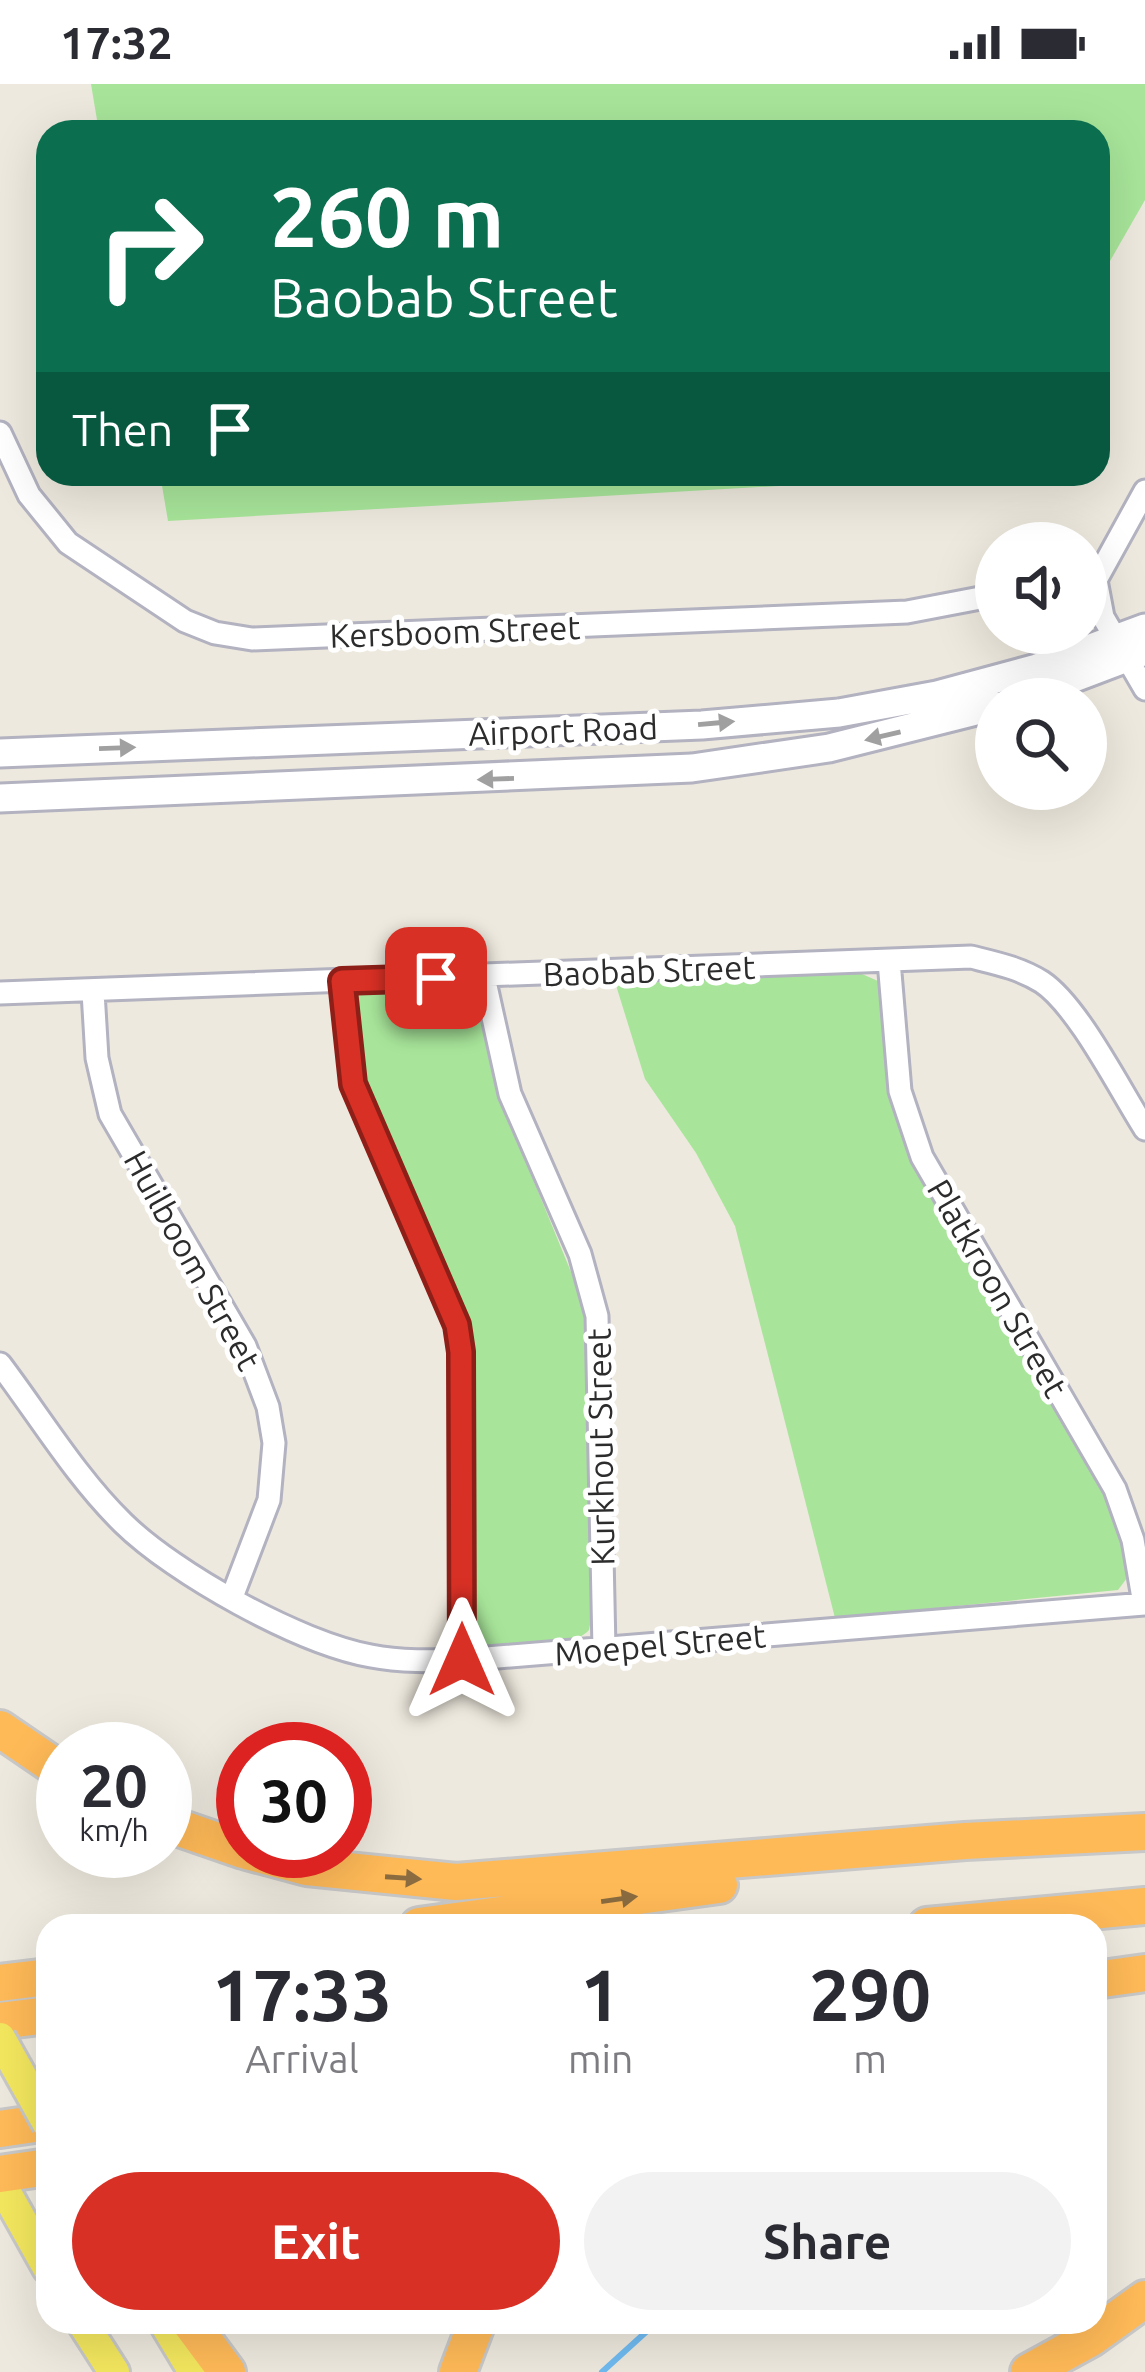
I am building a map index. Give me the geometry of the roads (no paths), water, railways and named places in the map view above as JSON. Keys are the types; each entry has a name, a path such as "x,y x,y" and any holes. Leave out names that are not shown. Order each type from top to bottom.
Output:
{"highway":[{"path":"0,1729 36,1754"},
{"path":"372,1874 457,1882 965,1841 1145,1833"},
{"path":"509,1914 1145,1833"},
{"path":"1058,1914 1145,1906"},
{"path":"1107,1978 1145,1973"},
{"path":"0,1983 36,1978"},
{"path":"0,2021 36,2016"},
{"path":"0,2129 36,2124"},
{"path":"0,2178 36,2170"},
{"path":"1107,2326 1145,2299"},
{"path":"199,2334 227,2372"},
{"path":"458,2372 472,2334"},
{"path":"1029,2372 1097,2334"}],"main road":[{"path":"1066,678 1129,650 1145,628"},
{"name":"Airport Road","path":"0,753 702,725 839,713 1129,650"},
{"name":"Airport Road","path":"0,798 692,768 829,748 975,711"},
{"path":"0,2038 36,2102"},
{"path":"0,2178 36,2247"},
{"path":"90,2334 114,2372"},
{"path":"171,2334 194,2372"}],"street":[{"name":"Kersboom Street","path":"0,433 29,495 68,543 185,621 233,636 252,639 907,612 975,600"},
{"path":"1107,555 1145,491"},
{"path":"1107,621 1129,650 1145,689"},
{"name":"Baobab Street","path":"0,993 970,957 1025,973 1046,985 1066,1005 1145,1129"},
{"name":"Platkroon Street","path":"889,961 900,1091 922,1157 1114,1489 1133,1540 1144,1604"},
{"name":"Kurkhout Street","path":"484,977 510,1094 580,1254 597,1316 604,1649"},
{"path":"342,981 353,1084 457,1325 462,1660"},
{"name":"Huilboom Street","path":"93,992 98,1058 110,1114 245,1346 268,1407 274,1443 269,1500 232,1597"},
{"name":"Moepel Street","path":"0,1364 122,1522 182,1569 232,1597 333,1646 371,1656 462,1660 1144,1604"}],"waterway":[{"path":"602,2372 644,2334"}]}
